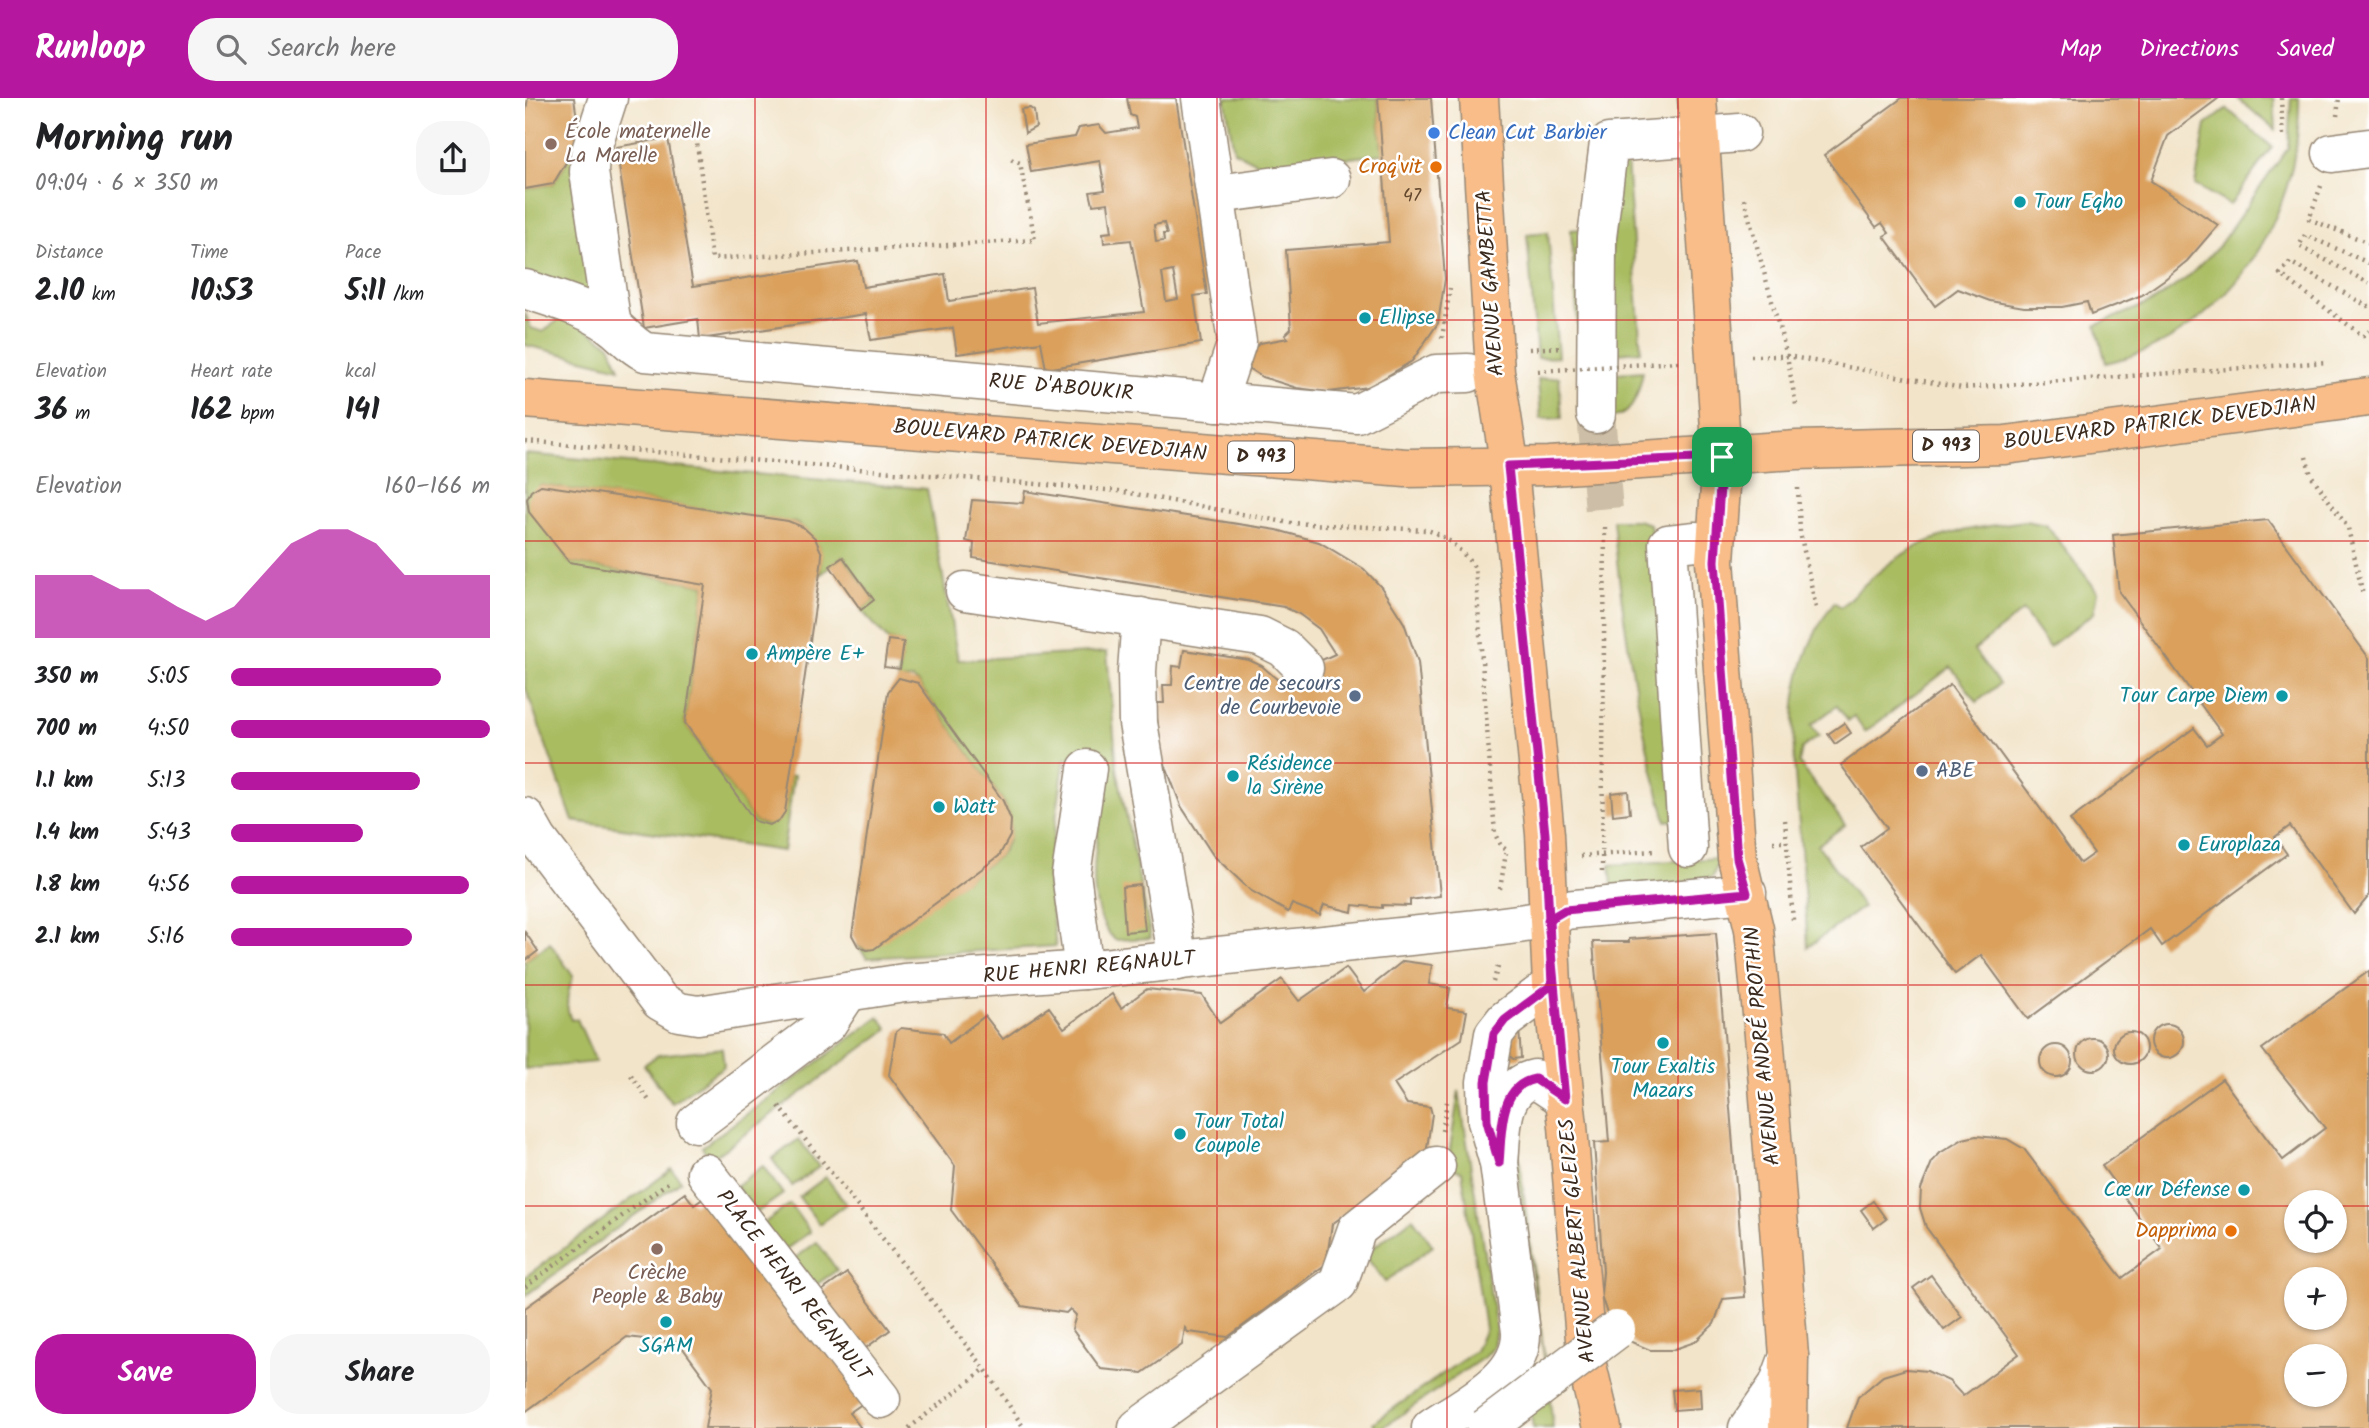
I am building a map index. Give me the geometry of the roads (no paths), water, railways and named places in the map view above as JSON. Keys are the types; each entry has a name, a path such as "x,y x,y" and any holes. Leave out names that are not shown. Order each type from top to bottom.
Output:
{"main road":[{"name":"AVENUE GAMBETTA","path":"1479,98 1495,372 1508,466"},
{"path":"1697,98 1722,457"},
{"name":"BOULEVARD PATRICK DEVEDJIAN","path":"525,399 1389,468 1722,457 1797,450 2005,445 2369,397"},
{"name":"AVENUE ANDRÉ PROTHIN","path":"1722,457 1715,561 1737,858 1754,929 1763,1020 1789,1356 1788,1428"},
{"name":"AVENUE ALBERT GLEIZES","path":"1508,466 1545,834 1552,985 1565,1099 1587,1365 1607,1423"}],"street":[{"path":"608,98 592,156 612,326"},
{"path":"1201,98 1237,342 1217,402"},
{"path":"1596,414 1597,237 1609,143 1740,133"},
{"path":"2332,153 2369,148"},
{"path":"1217,194 1331,179"},
{"path":"525,289 584,309 612,326"},
{"name":"RUE D'ABOUKIR","path":"612,326 632,346 645,352 1357,414 1436,374 1468,373"},
{"path":"1688,848 1668,544 1696,541"},
{"path":"965,590 1260,635 1284,648 1304,668"},
{"path":"1141,617 1137,671 1138,723 1178,961"},
{"path":"1084,970 1071,874 1087,769"},
{"name":"RUE HENRI REGNAULT","path":"525,817 538,840 660,1001 678,1013 698,1014 904,983 1178,961 1548,920 1565,910 1747,893"},
{"path":"1431,1428 1501,1378 1519,1349 1521,1332 1499,1163 1487,1121 1486,1082 1494,1034 1505,1020 1552,985"},
{"path":"696,1122 827,1024 848,992"},
{"path":"1499,1163 1505,1104 1525,1080 1535,1079 1565,1099"},
{"path":"1137,1428 1338,1283 1357,1229 1436,1166"},
{"name":"PLACE HENRI REGNAULT","path":"706,1173 881,1399"},
{"path":"1486,1428 1520,1416 1616,1330"},
{"path":"1748,1428 1778,1385 1789,1356"}],"tunnel":[{"path":"1596,414 1605,523"}],"place":[{"name":"Clean Cut Barbier","path":"1434,133"},
{"name":"École maternelle La Marelle","path":"551,144"},
{"name":"Croq'vit","path":"1436,167"},
{"name":"Tour Eqho","path":"2020,202"},
{"name":"Ellipse","path":"1365,318"},
{"name":"Ampère E+","path":"752,654"},
{"name":"Centre de secours de Courbevoie","path":"1355,696"},
{"name":"Tour Carpe Diem","path":"2282,696"},
{"name":"ABE","path":"1922,771"},
{"name":"Résidence la Sirène","path":"1233,776"},
{"name":"Watt","path":"939,807"},
{"name":"Europlaza","path":"2184,845"},
{"name":"Tour Exaltis Mazars","path":"1663,1043"},
{"name":"Tour Total Coupole","path":"1180,1134"},
{"name":"Cœur Défense","path":"2244,1190"},
{"name":"Dapprima","path":"2231,1231"},
{"name":"Crèche People & Baby","path":"657,1249"},
{"name":"SGAM","path":"666,1322"}]}
